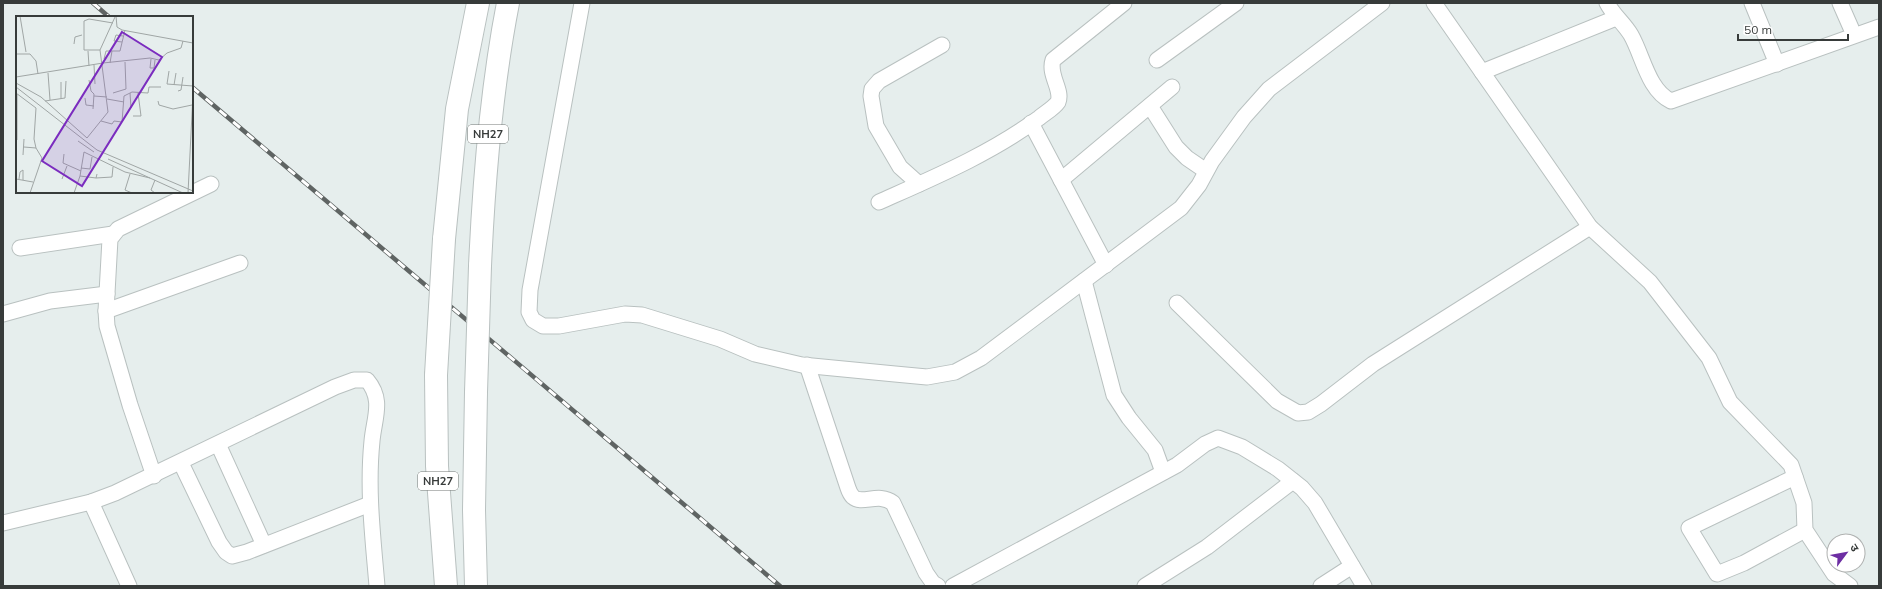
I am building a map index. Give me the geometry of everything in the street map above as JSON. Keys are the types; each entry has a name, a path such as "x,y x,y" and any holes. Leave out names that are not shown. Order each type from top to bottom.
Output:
{"highway":[{"name":"NH27","path":"446,586 437,466 436,375 444,239 457,108 478,3"},
{"name":"NH27","path":"476,586 474,510 476,392 483,188 491,101 508,3"}],"street":[{"path":"582,3 530,290 529,312 533,320 543,326 559,326 620,315 642,315 720,339 755,354 807,365 927,376 955,372 980,358 1181,208 1199,185 1206,171 1244,118 1269,89 1382,3"},
{"path":"879,202 968,163 1031,123 1058,102 1059,93 1051,67 1053,60 1124,3"},
{"path":"1157,60 1236,3"},
{"path":"1434,3 1590,227 1650,282 1709,358 1730,402 1791,465 1804,503 1806,530 1834,574 1850,586"},
{"path":"1607,3 1616,18 1632,36 1656,88 1663,97 1671,101 1879,27"},
{"path":"1752,3 1777,64"},
{"path":"1840,3 1851,28"},
{"path":"1482,72 1616,18"},
{"path":"919,184 900,167 876,126 870,96 872,88 880,81 942,45"},
{"path":"1061,180 1172,87"},
{"path":"1150,106 1176,147 1187,158 1206,171"},
{"path":"1031,123 1106,264"},
{"path":"193,192 211,184"},
{"path":"154,476 130,405 107,326 106,311 110,240 118,229 191,193"},
{"path":"1178,303 1277,401 1298,413 1308,412 1321,404 1373,364 1590,227"},
{"path":"20,248 113,234"},
{"path":"106,311 240,263"},
{"path":"1084,281 1114,395 1129,418 1155,450 1163,472"},
{"path":"3,314 50,301 107,294"},
{"path":"807,365 848,488 853,497 860,500 880,497 887,498 893,503 926,573 933,583 938,586"},
{"path":"3,523 91,502 115,494 335,387 354,380 367,380 374,388 378,401 369,471 370,504 377,586"},
{"path":"953,586 1177,465 1205,444 1218,438 1242,447 1278,470 1293,481 1315,503 1364,586"},
{"path":"218,444 264,545"},
{"path":"181,463 226,552 232,556 370,504"},
{"path":"1795,477 1688,528 1717,574 1744,562 1806,530"},
{"path":"1145,586 1207,547 1293,481"},
{"path":"91,502 129,586"},
{"path":"1321,586 1352,566"}],"railway":[{"path":"93,3 108,16"},
{"path":"193,88 780,586"}]}
